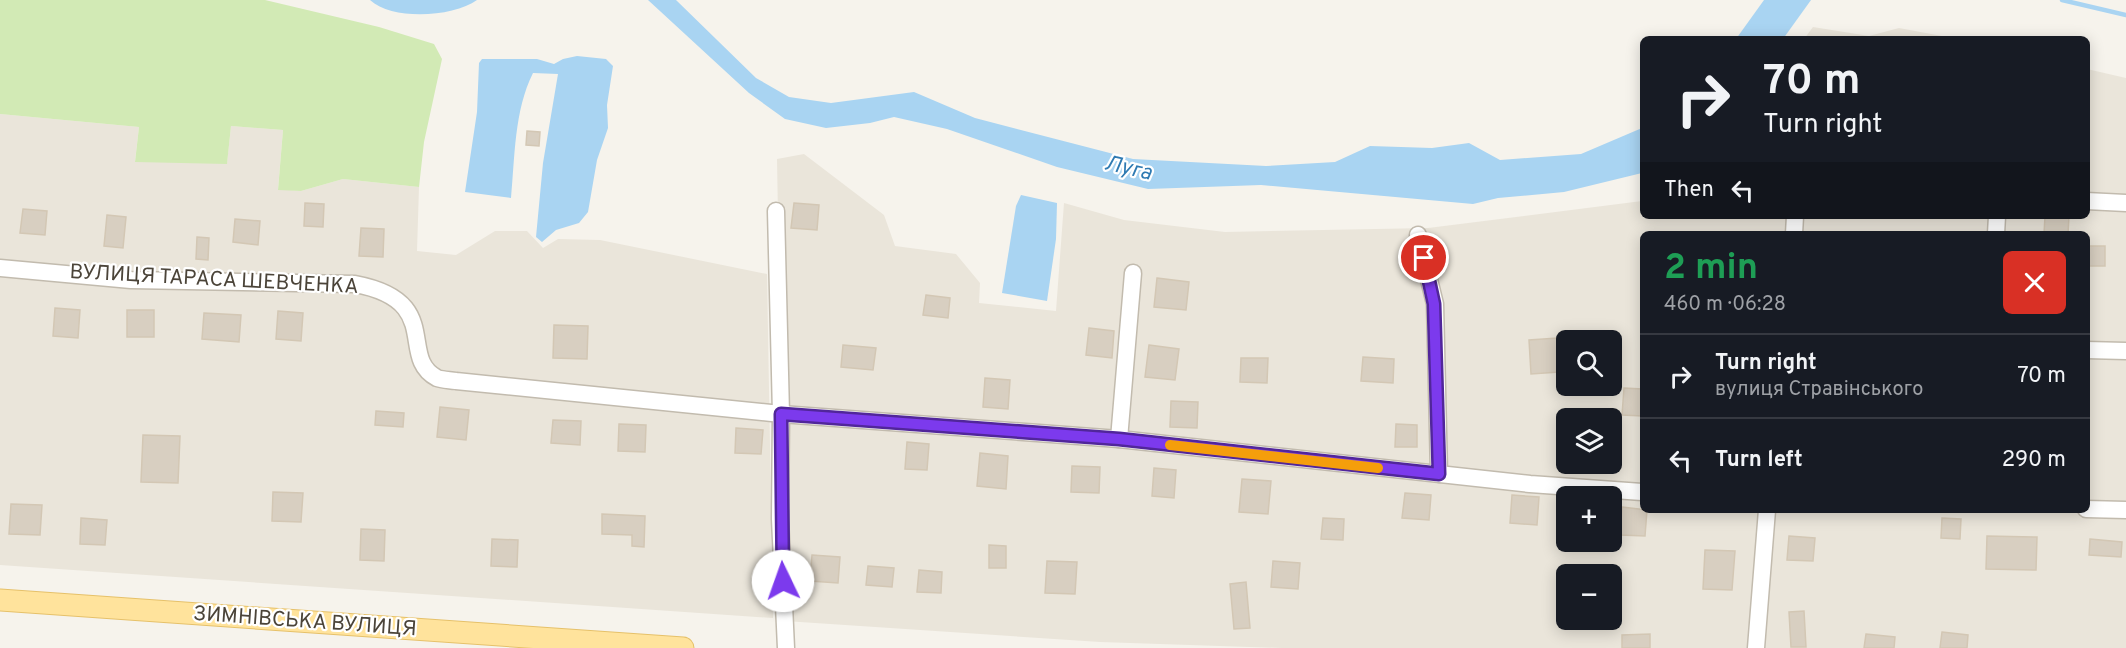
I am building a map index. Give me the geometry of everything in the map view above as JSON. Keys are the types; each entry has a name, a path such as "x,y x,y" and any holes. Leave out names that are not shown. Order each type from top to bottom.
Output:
{"main road":[{"name":"ЗИМНІВСЬКА ВУЛИЦЯ","path":"0,600 683,648"}],"street":[{"path":"2090,201 2126,203"},
{"path":"776,211 774,414 786,648"},
{"path":"1418,234 1434,304 1439,474"},
{"name":"ВУЛИЦЯ ТАРАСА ШЕВЧЕНКА","path":"0,268 131,280 356,284 380,289 398,300 410,312 417,332 419,352 427,369 438,378 774,414 1119,439 1439,474 1640,492"},
{"path":"1119,439 1133,273"},
{"path":"2090,350 2126,351"},
{"path":"2090,508 2126,510"},
{"path":"1756,648 1767,513"}],"shaded area":[{"path":"1813,27 1869,36 1806,36"},
{"path":"1899,28 1942,36 1869,36"},
{"path":"2090,70 2126,78 2126,648 1282,648 1100,642 785,621 777,159 804,154 884,215 895,246 956,254 980,283 979,303 1056,311 1064,203 1124,220 1225,232 1428,228 1640,201 1640,219 2090,219"},
{"path":"0,114 139,127 135,161 227,163 231,126 283,130 278,189 301,191 343,179 419,187 417,251 456,255 495,231 527,231 543,248 558,239 600,240 767,274 773,618 0,565"}],"green space":[{"path":"0,0 265,0 379,27 434,44 442,59 424,142 419,187 343,179 301,191 278,190 283,130 231,126 227,164 135,162 139,127 0,114"}],"water":[{"path":"370,0 477,0 466,6 439,13 408,14 380,7"},
{"name":"Луга","path":"648,0 676,0 756,78 789,97 831,103 914,92 975,118 1133,159 1266,166 1335,162 1370,146 1432,148 1469,143 1500,160 1581,154 1640,129 1640,173 1564,192 1498,198 1473,204 1261,185 1148,189 1057,167 947,129 894,117 870,123 826,128 785,119 749,93"},
{"path":"1764,0 1811,0 1785,36 1738,36"},
{"path":"577,56 606,59 613,66 607,105 608,128 597,160 588,212 579,223 556,230 542,242 536,237 543,163 558,74 533,73 527,88 516,134 511,198 465,192 477,112 479,63 482,59 537,59 554,64"},
{"path":"1021,195 1057,203 1056,239 1047,301 1002,293 1016,206"}],"building":[{"path":"527,131 540,132 539,146 526,145"},
{"path":"305,203 324,204 323,227 304,226"},
{"path":"794,203 819,205 817,230 791,228"},
{"path":"23,209 47,211 45,235 20,233"},
{"path":"107,215 126,217 123,248 104,246"},
{"path":"235,219 260,221 258,245 233,242"},
{"path":"2045,219 2069,219 2068,231 2044,231"},
{"path":"361,228 384,229 383,257 359,256"},
{"path":"197,237 209,238 208,260 196,259"},
{"path":"2090,246 2105,246 2105,266 2090,266"},
{"path":"1157,278 1189,282 1186,310 1154,307"},
{"path":"926,295 950,298 948,318 923,315"},
{"path":"55,308 80,310 78,338 53,336"},
{"path":"127,310 154,310 154,337 127,337"},
{"path":"278,311 303,313 301,341 276,339"},
{"path":"204,313 241,315 239,342 202,339"},
{"path":"554,325 588,326 587,359 553,358"},
{"path":"1089,328 1114,331 1112,358 1086,355"},
{"path":"1556,338 1556,372 1531,374 1529,340"},
{"path":"843,345 876,348 873,370 841,367"},
{"path":"1149,345 1179,349 1175,380 1145,377"},
{"path":"1363,357 1394,359 1393,383 1361,381"},
{"path":"1241,358 1268,358 1267,383 1240,382"},
{"path":"985,378 1010,380 1008,409 983,407"},
{"path":"1624,388 1640,389 1640,416 1622,415"},
{"path":"1171,401 1198,402 1197,428 1170,427"},
{"path":"440,407 469,410 466,440 437,437"},
{"path":"376,411 404,413 403,427 375,425"},
{"path":"553,420 581,421 580,445 551,443"},
{"path":"619,424 646,425 645,452 618,451"},
{"path":"1396,424 1417,425 1417,447 1395,447"},
{"path":"736,428 763,430 761,454 735,453"},
{"path":"143,435 180,436 178,483 141,482"},
{"path":"907,442 929,444 927,470 905,469"},
{"path":"980,453 1008,456 1006,489 977,486"},
{"path":"1072,466 1100,467 1099,493 1071,492"},
{"path":"1154,468 1176,470 1174,498 1152,496"},
{"path":"1242,479 1271,481 1268,514 1239,512"},
{"path":"273,492 303,493 301,522 272,521"},
{"path":"1405,493 1431,495 1429,520 1402,518"},
{"path":"1512,495 1539,497 1537,525 1510,523"},
{"path":"11,504 42,505 40,535 9,534"},
{"path":"1622,507 1640,509 1640,513 1647,513 1645,536 1622,535"},
{"path":"602,514 645,516 644,547 632,546 632,535 602,534"},
{"path":"81,518 107,520 105,545 80,544"},
{"path":"1323,518 1344,519 1343,540 1321,539"},
{"path":"1942,518 1961,519 1960,539 1941,538"},
{"path":"361,529 385,530 384,561 360,560"},
{"path":"1789,536 1815,538 1813,561 1787,560"},
{"path":"1987,536 2037,537 2036,570 1986,569"},
{"path":"492,539 518,540 517,567 491,566"},
{"path":"2090,539 2122,542 2121,557 2089,555"},
{"path":"989,545 1006,546 1006,568 989,568"},
{"path":"1705,550 1735,551 1732,590 1703,589"},
{"path":"812,555 840,557 838,583 810,581"},
{"path":"1047,561 1077,562 1075,594 1045,593"},
{"path":"1273,561 1300,563 1298,589 1271,587"},
{"path":"868,566 894,568 892,587 866,585"},
{"path":"919,570 942,572 941,593 917,592"},
{"path":"1246,582 1250,628 1234,629 1230,584"},
{"path":"1804,611 1806,647 1791,647 1789,612"},
{"path":"1942,632 1968,635 1967,648 1940,648"},
{"path":"1650,634 1650,648 1622,648 1622,635"},
{"path":"1866,634 1895,637 1894,648 1864,648"}],"waterway":[{"path":"2062,0 2126,15"}],"slow traffic":[{"path":"1170,445 1378,468"}],"route":[{"path":"783,581 780,519 781,414 1119,439 1439,474 1434,304 1424,258"}]}
